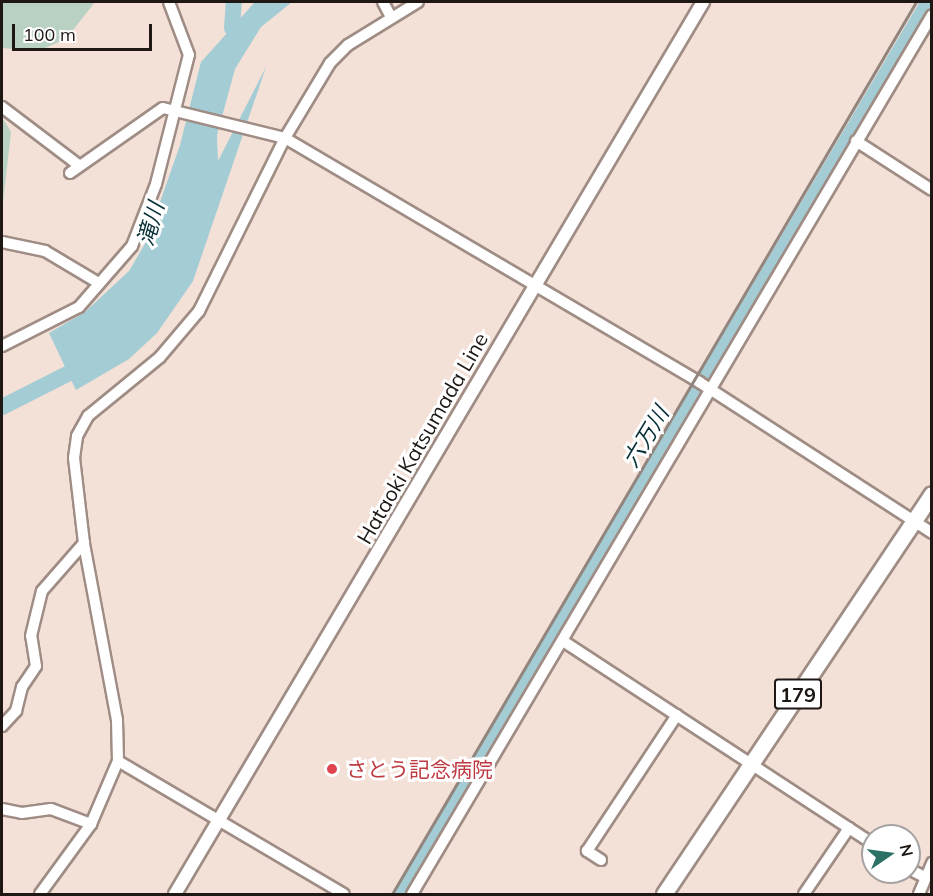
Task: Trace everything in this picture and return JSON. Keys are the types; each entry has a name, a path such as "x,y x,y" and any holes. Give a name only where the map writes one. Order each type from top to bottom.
{"highway":[{"name":"179","path":"664,894 932,494"}],"main road":[{"name":"Hataoki Katsumada Line","path":"175,894 702,2"}],"street":[{"path":"2,346 79,307 97,282 120,264 141,226 176,108 189,55 168,2"},
{"path":"382,2 391,17"},
{"path":"40,894 91,824 118,761 117,720 84,543 74,458 77,436 88,416 160,357 199,311 285,138 330,63 391,17 418,2"},
{"path":"412,894 932,15"},
{"path":"2,107 74,169 148,116 176,108 285,138 699,382 932,533"},
{"path":"856,141 932,190"},
{"path":"2,242 45,251 97,282"},
{"path":"2,726 16,711 22,687 36,666 31,636 42,591 84,543"},
{"path":"563,641 861,836"},
{"path":"601,860 586,851 677,714"},
{"path":"118,761 218,822 344,894"},
{"path":"2,809 51,810 91,824"},
{"path":"804,894 849,828"},
{"path":"919,894 932,863"},
{"path":"921,875 925,877"}],"green space":[{"path":"2,2 95,2 66,39 38,51 2,48"},
{"path":"2,117 11,132 2,211"}],"water":[{"path":"255,2 292,2 261,27 235,69 217,135 218,161 266,67 193,281 157,333 129,359 76,390 49,333 85,312 129,271 146,242 180,145 201,62"}],"waterway":[{"path":"232,28 234,2"},
{"name":"六万川","path":"401,894 929,2"},
{"name":"滝川","path":"2,407 87,364"}],"railway":[{"path":"392,894 916,2"}],"place":[{"name":"さとう記念病院","path":"332,769"}]}
